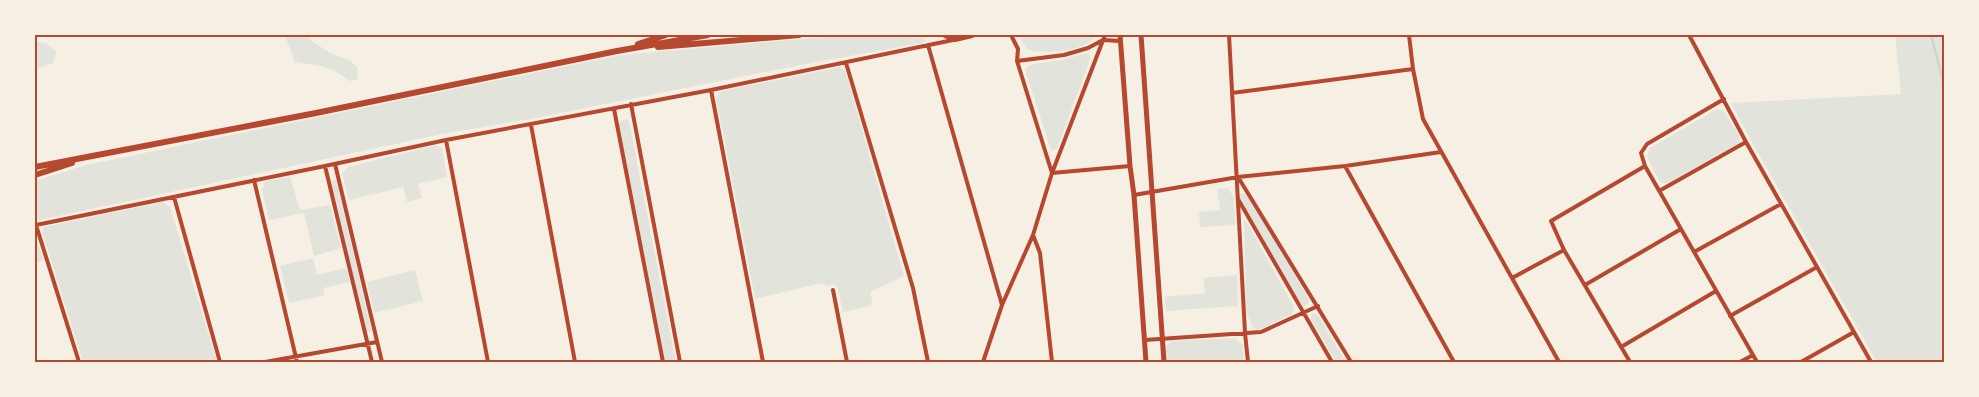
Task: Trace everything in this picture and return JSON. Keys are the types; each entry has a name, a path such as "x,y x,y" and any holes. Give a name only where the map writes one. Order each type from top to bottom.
{"main road":[{"path":"617,51 666,35"},
{"path":"35,167 316,113 617,51 708,35"},
{"path":"617,51 799,35"},
{"path":"944,35 955,39 972,35"},
{"path":"35,175 101,153"}],"street":[{"path":"1011,35 1018,49 1018,61 1052,173"},
{"path":"983,362 1002,305 1033,235 1052,173 1105,35"},
{"path":"1141,35 1164,362"},
{"path":"1229,35 1248,362"},
{"path":"1409,35 1413,69 1423,119 1559,362"},
{"path":"1690,35 1746,142 1871,362"},
{"path":"1018,61 1064,55 1088,48 1103,40 1120,38 1146,362"},
{"path":"80,362 36,225 446,140 711,90 955,39"},
{"path":"928,45 1002,305"},
{"path":"846,63 913,288 928,362"},
{"path":"1232,93 1413,69"},
{"path":"711,90 763,362"},
{"path":"1724,99 1647,144 1641,153 1645,166 1757,362"},
{"path":"631,104 680,362"},
{"path":"614,109 662,362"},
{"path":"530,125 575,362"},
{"path":"446,140 488,362"},
{"path":"1659,191 1746,142"},
{"path":"1134,194 1238,177 1345,166 1441,152"},
{"path":"335,164 382,362"},
{"path":"325,166 372,362"},
{"path":"1052,173 1130,166"},
{"path":"1345,166 1454,362"},
{"path":"1630,362 1564,250 1551,221 1645,166"},
{"path":"1238,177 1351,362"},
{"path":"254,180 297,362"},
{"path":"174,197 220,362"},
{"path":"1237,197 1332,362"},
{"path":"1694,252 1781,204"},
{"path":"1586,285 1681,229"},
{"path":"1033,235 1040,253 1052,362"},
{"path":"1512,278 1564,250"},
{"path":"1730,316 1817,267"},
{"path":"833,290 847,362"},
{"path":"1622,347 1716,291"},
{"path":"1145,340 1260,332 1318,306"},
{"path":"1801,362 1854,332"},
{"path":"265,362 377,342"},
{"path":"1740,362 1753,355"}],"shaded area":[{"path":"286,35 308,35 309,39 330,53 349,60 357,67 358,79 349,81 330,69 295,62"},
{"path":"1018,35 1096,35 1084,45 1064,51 1043,52 1027,49"},
{"path":"1895,35 1944,35 1944,362 1877,362 1731,103 1901,94"},
{"path":"835,36 918,37 924,38 925,41 530,119 442,134 35,221 35,181 86,165 621,55"},
{"path":"35,39 36,42 46,43 57,52 53,63 35,69"},
{"path":"1087,53 1091,57 1057,149 1051,150 1025,70 1029,65"},
{"path":"840,67 845,70 904,276 870,292 873,305 843,312 838,289 835,284 828,286 821,283 755,299 716,97 721,91"},
{"path":"1717,109 1724,111 1740,137 1739,143 1666,184 1659,181 1647,156 1650,148"},
{"path":"627,119 629,121 676,362 665,362 619,124 622,120"},
{"path":"436,145 442,148 447,177 418,184 422,198 407,202 403,187 349,200 342,173 348,167"},
{"path":"290,177 300,210 330,205 341,248 314,256 304,213 269,220 262,190 265,181"},
{"path":"336,179 371,329 371,331 367,332 331,182"},
{"path":"1228,188 1234,198 1235,225 1200,227 1199,212 1220,210 1217,189"},
{"path":"1240,194 1247,194 1309,299 1308,304 1304,306 1300,302 1240,198"},
{"path":"163,202 170,207 217,362 83,362 42,232 44,227"},
{"path":"1244,220 1294,307 1292,314 1258,330 1252,327 1246,311"},
{"path":"35,235 44,260 35,263"},
{"path":"313,258 317,275 346,268 350,282 323,288 325,295 289,303 280,266"},
{"path":"415,270 423,301 374,313 367,282"},
{"path":"1237,275 1238,306 1166,311 1165,297 1205,293 1203,278"},
{"path":"1314,313 1318,315 1346,362 1336,362 1311,319 1311,315"},
{"path":"1235,338 1243,345 1244,362 1165,362 1166,347 1172,341"}],"waterway":[{"path":"1931,35 1944,84"}]}
